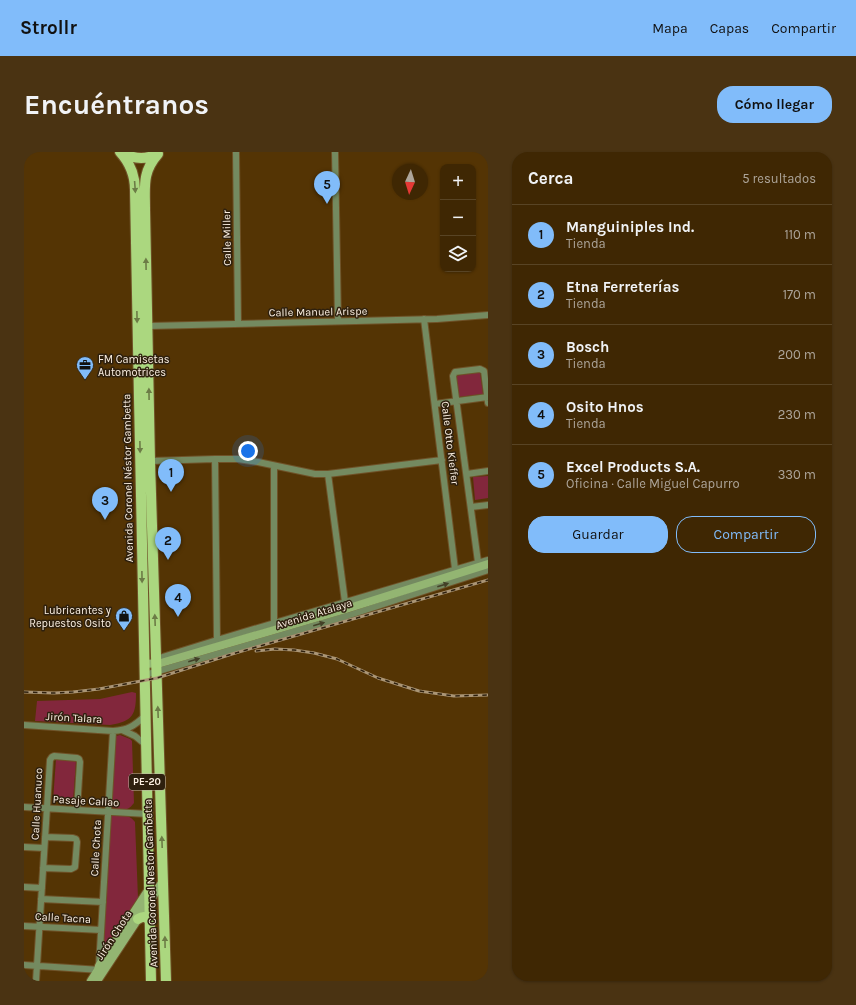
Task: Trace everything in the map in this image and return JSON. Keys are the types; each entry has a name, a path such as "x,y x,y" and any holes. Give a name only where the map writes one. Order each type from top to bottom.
{"main road":[{"path":"121,152 133,158 146,158 159,153"},
{"name":"Avenida Coronel Néstor Gambetta","path":"121,152 126,158 132,171 136,190 136,271 144,664"},
{"name":"Avenida Coronel Néstor Gambetta","path":"156,665 150,461 145,181 150,165 159,153"},
{"name":"Avenida Atalaya","path":"144,664 156,665 346,610 488,564"},
{"name":"Avenida Coronel Nestor Gambetta","path":"144,664 151,981"},
{"name":"Avenida Coronel Nestor Gambetta","path":"156,665 166,981"},
{"name":"Jirón Chota","path":"91,981 138,919 163,881"},
{"name":"Jirón Chota","path":"97,981 100,969 150,888"},
{"path":"138,919 145,917 150,923"}],"street":[{"name":"Calle Miller","path":"236,152 238,324"},
{"path":"335,152 338,321"},
{"name":"Calle Manuel Arispe","path":"148,326 424,319 488,315"},
{"name":"Calle Otto Kieffer","path":"424,319 455,570"},
{"path":"435,404 457,401 488,399 484,371 480,369 455,372 453,376 457,401 467,474 478,562"},
{"path":"215,459 217,640"},
{"path":"150,461 238,459 315,474 328,474 442,460"},
{"path":"274,466 274,623"},
{"path":"467,474 488,471"},
{"path":"328,474 345,602"},
{"path":"471,507 488,505"},
{"name":"Avenida Atalaya","path":"145,675 156,665 217,640 488,560"},
{"name":"Avenida Atalaya","path":"156,665 347,616 488,570"},
{"name":"Jirón Talara","path":"24,725 113,731 122,730 135,725 146,716"},
{"path":"122,730 135,736 146,745"},
{"name":"Calle Chota","path":"100,969 113,731"},
{"name":"Calle Huanuco","path":"36,981 50,760 54,756 79,759 77,810"},
{"name":"Pasaje Callao","path":"24,807 148,814"},
{"path":"43,868 71,869 75,867 78,842 73,838 45,837"},
{"path":"24,847 44,848"},
{"path":"24,887 42,888"},
{"path":"41,898 103,902"},
{"name":"Calle Tacna","path":"24,926 101,930"},
{"path":"24,965 100,969"}],"shaded area":[{"path":"480,372 483,394 458,397 455,376"},
{"path":"488,476 488,498 475,500 473,477"},
{"path":"132,692 136,693 134,712 128,719 118,723 110,725 35,721 37,701 100,699"},
{"path":"120,735 132,741 134,803 129,808 124,809 117,809 111,806 114,739 116,736"},
{"path":"56,759 76,761 73,802 53,801"},
{"path":"111,815 124,815 130,817 135,822 138,898 103,951 109,817"}],"railway":[{"path":"24,692 73,692 99,689 157,678 232,654 488,580"},
{"path":"256,651 275,649 314,653 337,659 378,678 419,691 454,696 488,695"}],"place":[{"name":"Excel Products S.A.","path":"327,204"},
{"name":"FM Camisetas Automotrices","path":"85,380"},
{"name":"Manguiniples Ind.","path":"171,492"},
{"name":"Bosch","path":"105,520"},
{"name":"Etna Ferreterías","path":"168,560"},
{"name":"Osito Hnos","path":"178,617"},
{"name":"Lubricantes y Repuestos Osito","path":"124,631"}]}
